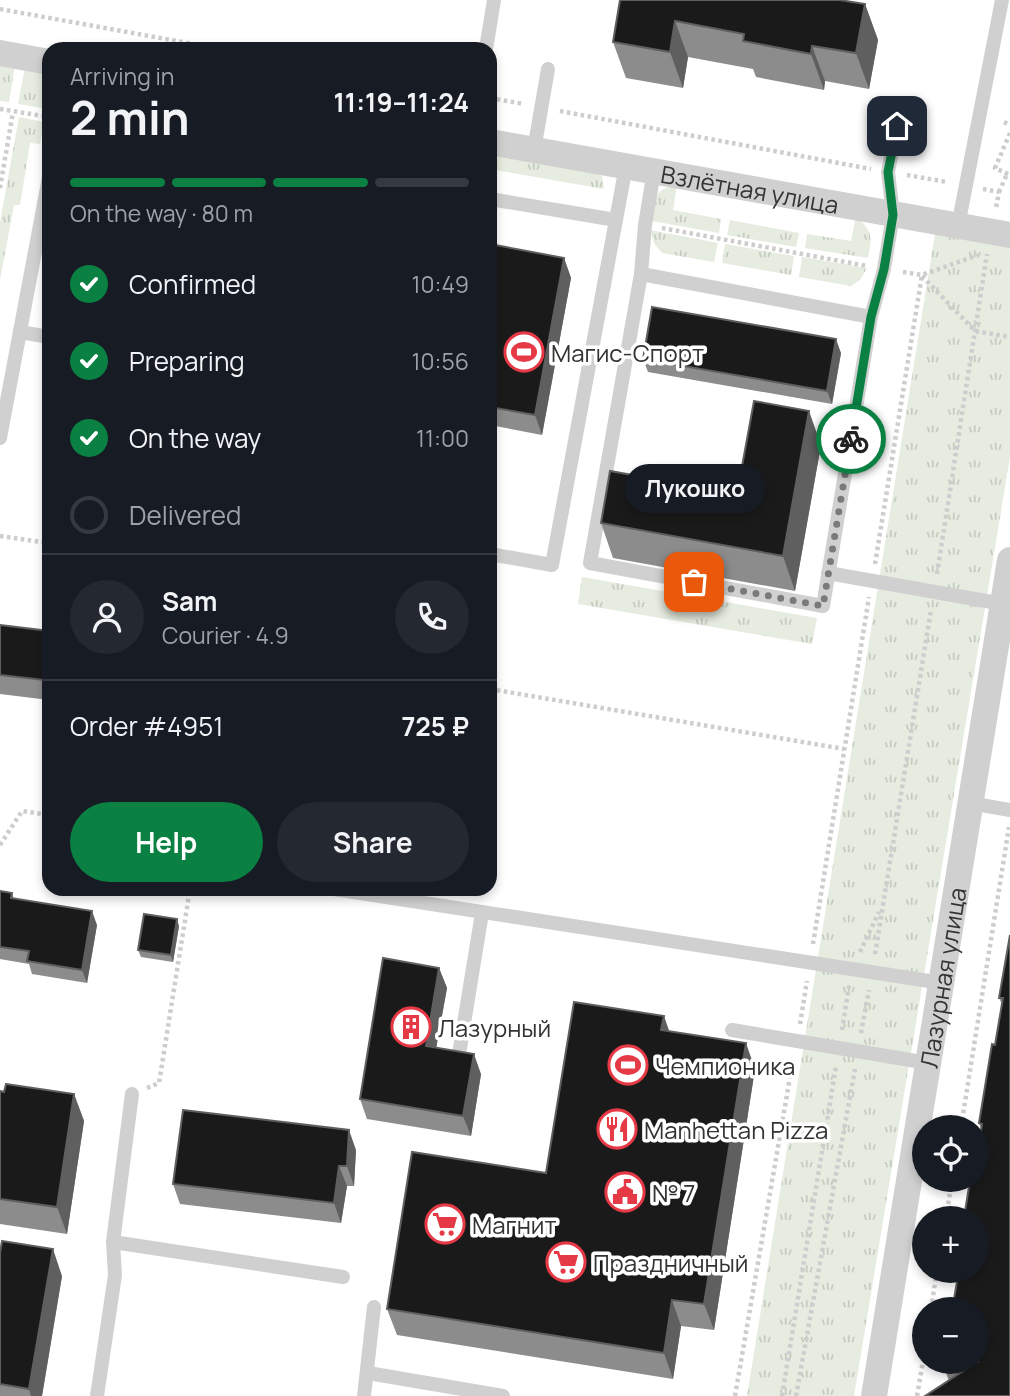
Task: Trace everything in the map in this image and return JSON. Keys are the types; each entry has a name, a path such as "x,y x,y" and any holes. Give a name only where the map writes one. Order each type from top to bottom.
{"street":[{"path":"0,53 42,61"},
{"name":"Взлётная улица","path":"497,143 1010,235"},
{"name":"Лазурная улица","path":"874,1396 1010,560"}],"lane":[{"path":"487,42 494,0"},
{"path":"958,226 1002,0"},
{"path":"534,150 548,69"},
{"path":"654,171 645,225 641,274 590,563 823,606 871,317 884,269 893,215 888,172 897,126"},
{"path":"497,555 552,565 626,166"},
{"path":"497,200 616,220"},
{"path":"0,438 42,216"},
{"path":"641,274 871,317"},
{"path":"20,332 42,336"},
{"path":"828,573 1003,604"},
{"path":"971,803 1010,810"},
{"path":"377,896 942,983"},
{"path":"459,1054 482,913"},
{"path":"732,1030 928,1063"},
{"path":"97,1396 115,1275 113,1242 132,1094"},
{"path":"113,1242 343,1277"},
{"path":"364,1396 374,1307"},
{"path":"368,1373 503,1396"}],"path":[{"path":"0,9 182,42"},
{"path":"497,99 999,192"},
{"path":"0,109 42,116"},
{"path":"0,188 13,112"},
{"path":"995,212 999,192 1009,175 995,169 1010,133"},
{"path":"645,225 922,275 987,252 872,972 796,1396"},
{"path":"922,275 975,331 1010,337"},
{"path":"735,1396 797,1041 922,275"},
{"path":"0,536 42,542"},
{"path":"497,690 845,749"},
{"path":"0,845 22,811 42,814"},
{"path":"963,1115 1010,824"},
{"path":"132,1094 159,1083 189,896"},
{"path":"782,1396 852,969 883,905"},
{"path":"917,1396 921,1374"}],"green space":[{"path":"0,64 15,65 9,102 0,101"},
{"path":"25,67 42,72 42,108 18,104"},
{"path":"19,117 42,122 40,144 30,143 20,205 14,205 0,280 0,222"},
{"path":"497,153 596,170 602,176 604,189 497,170"},
{"path":"677,185 673,210 721,219 719,233 652,221 659,192"},
{"path":"856,216 866,226 870,235 868,258 805,248 807,234 851,241"},
{"path":"730,220 799,233 796,247 727,235"},
{"path":"650,230 718,243 714,262 662,253 654,243"},
{"path":"935,234 1006,245 1010,249 1010,457 854,1396 747,1396"},
{"path":"725,244 794,256 791,275 722,263"},
{"path":"802,257 867,268 860,280 851,286 799,277"},
{"path":"582,577 817,618 812,644 578,604"}],"building":[{"path":"620,0 840,0 865,4 856,53 812,46 811,54 743,41 744,34 675,21 670,52 613,42"},
{"name":"Магис-Спорт","path":"497,245 564,258 535,415 497,408"},
{"path":"652,307 836,339 827,391 643,359"},
{"path":"754,401 809,411 783,556 601,523 610,471 737,494"},
{"path":"0,625 42,630 42,680 0,675"},
{"path":"0,891 12,893 11,898 92,911 82,970 27,961 29,951 0,947"},
{"path":"144,914 177,919 171,955 138,950"},
{"path":"1010,935 1010,1396 925,1396 959,1374 989,1374 989,1297 954,1297 957,1283 989,1283 989,1206 966,1206 968,1192 989,1192 989,1115 980,1115 1003,998 999,998"},
{"name":"Лазурный","path":"383,958 439,968 426,1046 474,1054 463,1116 360,1099"},
{"name":"Праздничный","path":"574,1002 664,1016 661,1030 746,1043 704,1304 672,1300 664,1353 387,1309 412,1152 546,1173"},
{"path":"6,1084 74,1094 57,1207 0,1199 0,1091 4,1092"},
{"path":"183,1110 349,1130 347,1166 339,1166 334,1203 173,1184"},
{"path":"2,1241 53,1249 29,1389 0,1384"}],"way so far":[{"path":"694,582 823,606 851,439"}],"place":[{"name":"Магис-Спорт","path":"524,352"},
{"name":"Лукошко","path":"694,582"},
{"name":"Лазурный","path":"411,1027"},
{"name":"Чемпионика","path":"628,1065"},
{"name":"Manhettan Pizza","path":"617,1129"},
{"name":"№ 7","path":"625,1192"},
{"name":"Магнит","path":"445,1224"},
{"name":"Праздничный","path":"566,1262"}],"route":[{"path":"851,439 871,317 884,269 893,215 888,172 897,126"}]}
